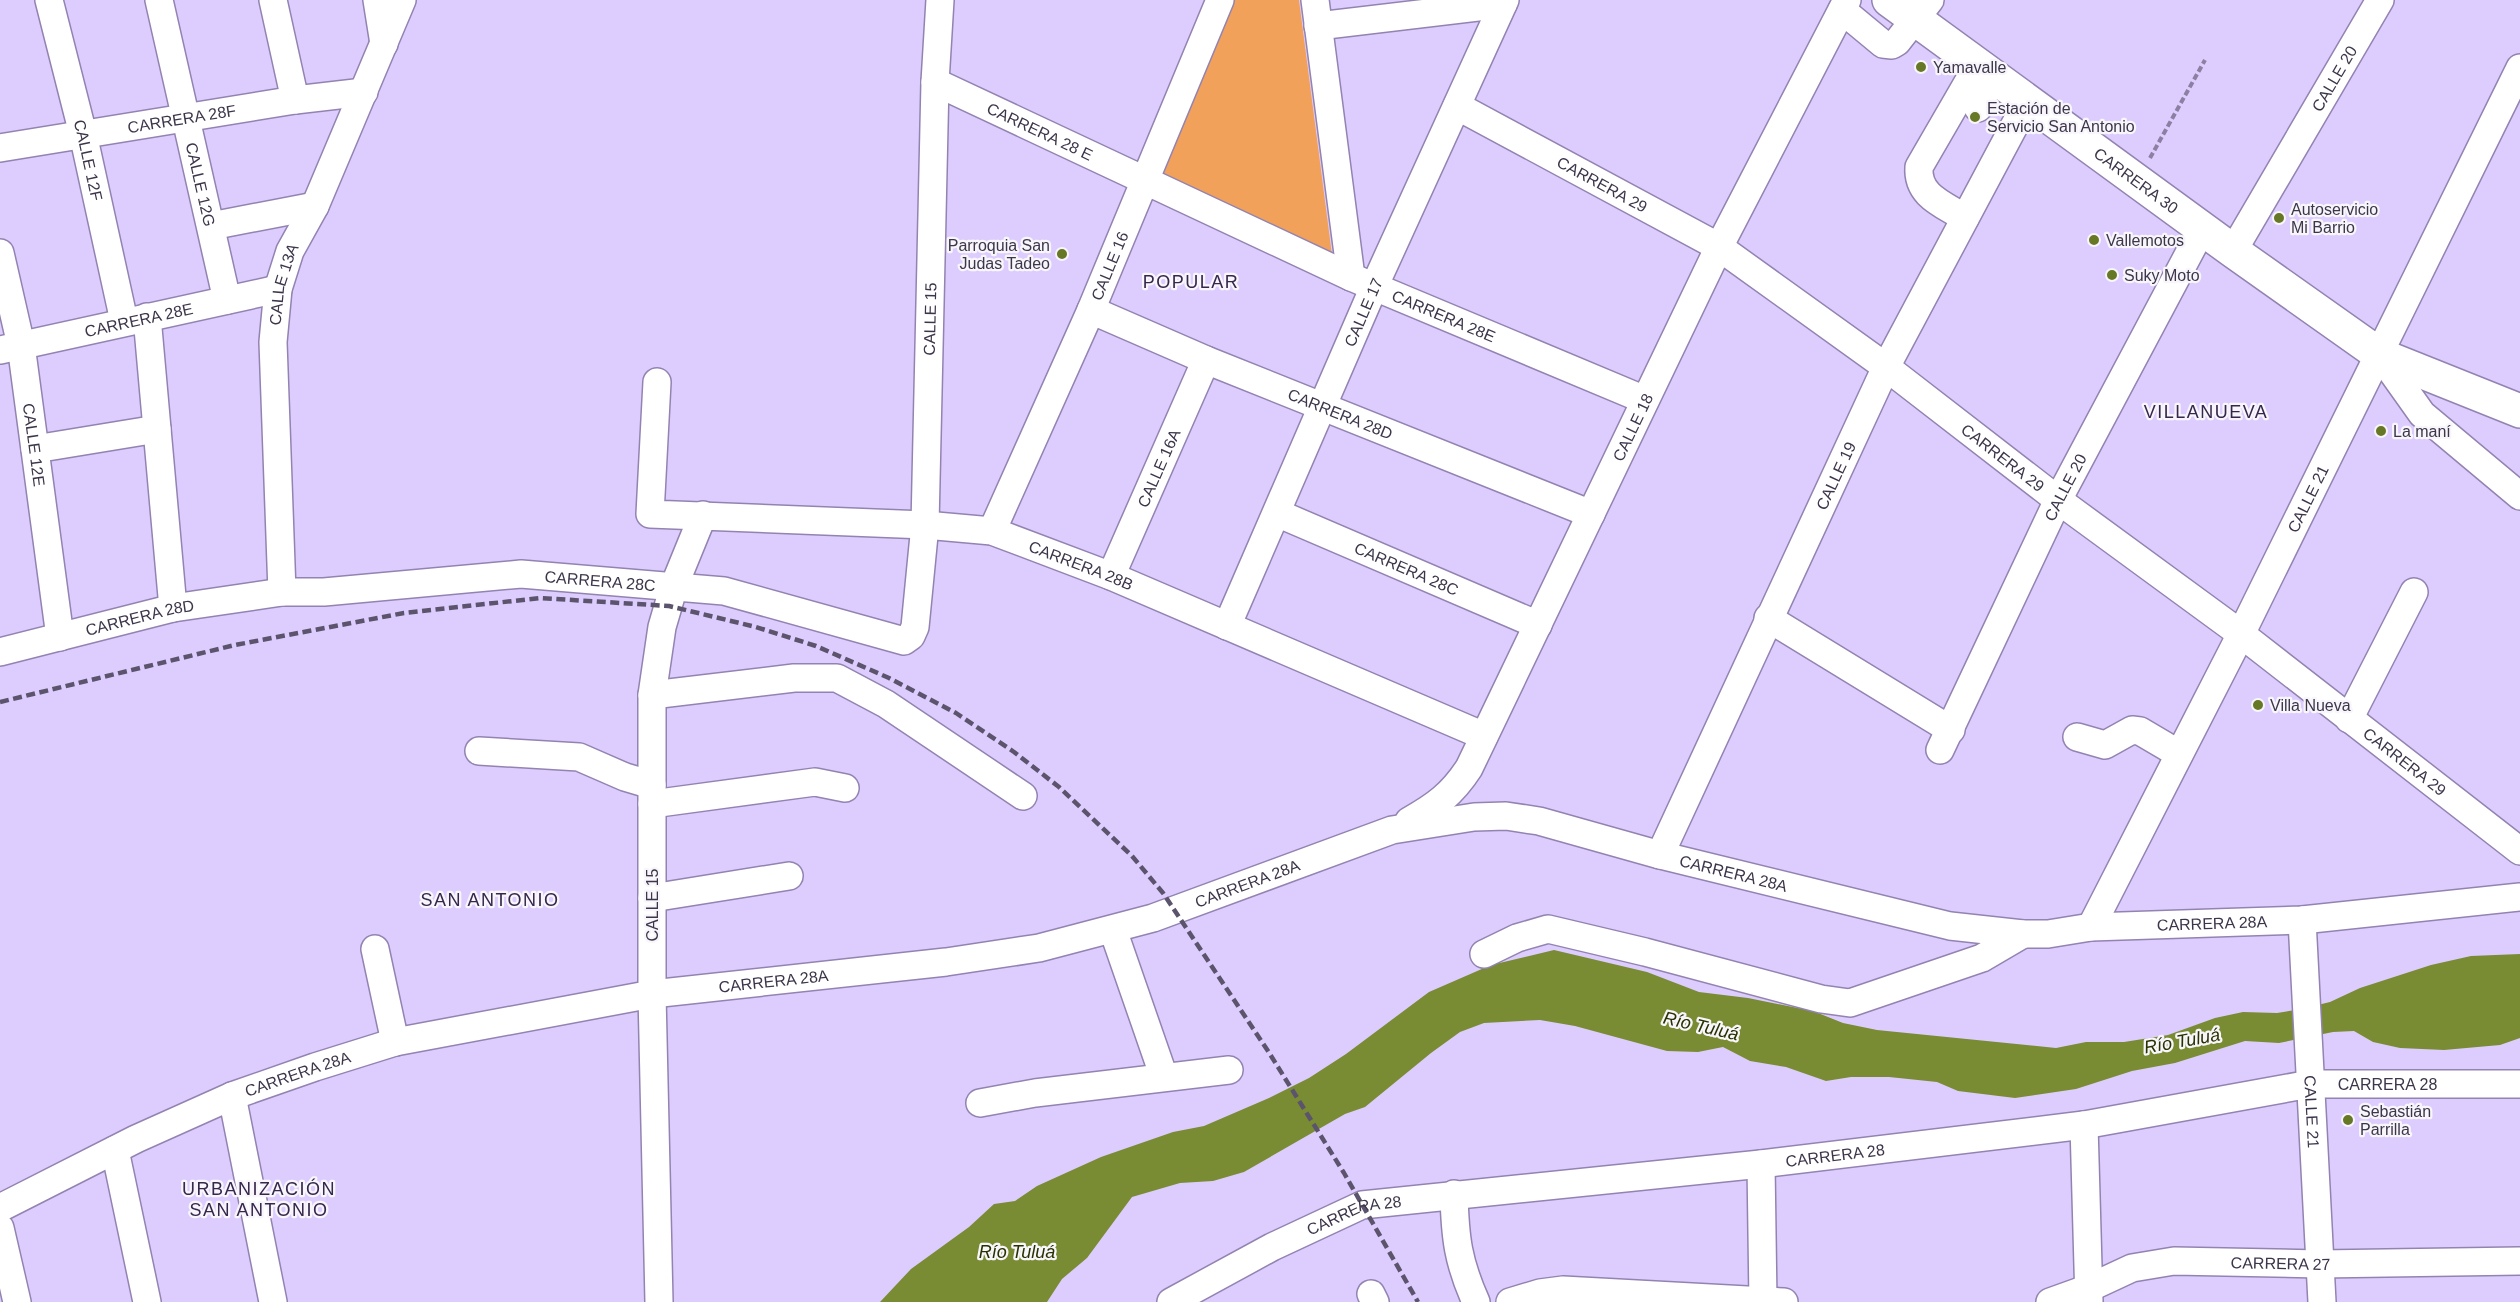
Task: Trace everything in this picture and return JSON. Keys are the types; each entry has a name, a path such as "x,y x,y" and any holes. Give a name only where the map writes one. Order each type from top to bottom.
{"main road":[{"name":"CARRERA 30","path":"1889,0 1923,10 1985,71 2380,355 2520,411"}],"street":[{"name":"CALLE 12F","path":"49,0 83,134 136,319 157,429 173,608"},
{"name":"CALLE 12G","path":"159,0 227,300"},
{"path":"273,0 295,100"},
{"path":"377,0 384,45"},
{"name":"CALLE 13A","path":"282,592 273,342 278,289 290,251 315,206 402,0"},
{"name":"CALLE 15","path":"911,636 915,627 925,525 935,82 940,0"},
{"name":"CALLE 16","path":"993,531 1091,310 1220,0"},
{"name":"CALLE 20","path":"2233,251 2380,0"},
{"path":"1363,282 1316,13 1504,2"},
{"name":"CALLE 17","path":"1227,627 1323,407 1363,282 1457,106 1504,2"},
{"path":"1844,5 1883,44 1892,45 1923,10"},
{"name":"CALLE 18","path":"1392,830 1437,804 1454,790 1469,768 1719,247 1844,5"},
{"name":"CALLE 21","path":"2091,927 2380,355 2511,106 2520,68"},
{"path":"1985,71 1981,115 2010,134"},
{"path":"1965,218 1925,191 1918,180 1919,167 1985,71"},
{"name":"CARRERA 28 E","path":"935,82 1145,180"},
{"name":"CARRERA 28F","path":"0,148 295,100 364,92"},
{"name":"CALLE 19","path":"1660,855 1886,367 2027,102"},
{"name":"CARRERA 29","path":"1457,106 1719,247 1886,367 2058,500 2241,634 2520,851"},
{"name":"CARRERA 28E","path":"1145,180 1363,282 1645,400"},
{"path":"211,226 315,206"},
{"name":"CALLE 20","path":"1768,618 1946,740 2058,500 2202,229"},
{"name":"CALLE 12E","path":"0,253 11,347 35,449 60,637"},
{"name":"CARRERA 28E","path":"11,347 278,289"},
{"name":"CARRERA 28D","path":"1091,310 1206,360 1591,514"},
{"path":"2380,355 2422,414 2520,496"},
{"name":"CALLE 16A","path":"1111,576 1206,360"},
{"name":"CARRERA 28B","path":"657,382 650,514 925,525 993,531 1111,576 1484,736"},
{"path":"35,449 157,429"},
{"name":"CARRERA 28C","path":"1277,513 1538,625"},
{"name":"CALLE 15","path":"659,1302 652,994 652,695 662,627 674,586 703,515"},
{"name":"CARRERA 28C","path":"282,592 324,592 521,574 724,591 904,641 911,636"},
{"name":"CARRERA 28D","path":"0,652 173,608 282,592"},
{"path":"2349,719 2414,592"},
{"path":"652,695 794,678 837,678 886,704 1023,796"},
{"path":"2076,737 2105,745 2132,730 2140,731 2179,754"},
{"path":"479,751 579,757 625,777 652,794 815,782 845,789"},
{"path":"1469,768 1467,786 1469,800 1478,810 1490,816"},
{"name":"CARRERA 28A","path":"0,1208 115,1150 232,1096 325,1063 395,1042 652,994 989,956 1039,948 1113,930 1197,903 1392,830 1452,820 1506,816 1539,822 1660,855 1950,926 2023,934 2048,934 2091,927 2302,920 2520,897"},
{"path":"652,898 789,876"},
{"name":"CALLE 21","path":"2302,920 2322,1302"},
{"path":"1484,954 1517,938 1548,929 1645,952 1821,999 1850,1003 1982,958 2023,934"},
{"path":"1113,930 1164,1077"},
{"path":"375,949 395,1042"},
{"path":"980,1103 1035,1093 1229,1070"},
{"name":"CARRERA 28","path":"1174,1301 1272,1247 1362,1204 1761,1164 2084,1125 2310,1084 2520,1084"},
{"path":"232,1096 273,1302"},
{"path":"2084,1125 2089,1295"},
{"path":"115,1150 147,1302"},
{"path":"1510,1302 1540,1293 1563,1290 1770,1301 1761,1164"},
{"path":"1454,1194 1457,1250 1464,1275 1476,1302"},
{"path":"0,1228 17,1302"},
{"name":"CARRERA 27","path":"2050,1302 2089,1295 2132,1268 2174,1262 2320,1264 2520,1261"}],"path":[{"path":"2136,181 2205,60"}],"shaded area":[{"path":"1232,0 1299,0 1332,255 1161,179"}],"water":[{"name":"Río Tuluá","path":"1554,950 1647,972 1699,992 1748,998 1813,1011 1843,1023 1877,1030 2056,1048 2086,1042 2124,1042 2168,1035 2215,1018 2243,1012 2277,1013 2301,1009 2330,1002 2360,988 2431,965 2471,956 2520,954 2520,1038 2500,1045 2444,1050 2400,1048 2373,1042 2354,1031 2333,1032 2279,1043 2245,1041 2175,1063 2132,1071 2076,1089 2015,1098 1958,1091 1937,1082 1889,1077 1851,1077 1826,1081 1786,1067 1750,1061 1723,1047 1698,1052 1667,1051 1575,1026 1540,1020 1484,1023 1460,1032 1365,1107 1345,1114 1244,1172 1213,1181 1180,1183 1132,1197 1087,1258 1062,1279 1047,1302 880,1302 911,1269 969,1227 994,1204 1015,1201 1037,1186 1101,1157 1173,1132 1204,1126 1269,1098 1309,1078 1346,1054 1429,992 1491,965"}],"railway":[{"path":"0,702 235,645 404,613 540,598 669,606 756,627 816,646 889,678 956,713 1014,752 1059,787 1132,856 1163,893 1268,1051 1344,1173 1418,1302"}],"place":[{"name":"Yamavalle","path":"1921,67"},
{"name":"Estación de Servicio San Antonio","path":"1975,117"},
{"name":"Autoservicio Mi Barrio","path":"2279,218"},
{"name":"Vallemotos","path":"2094,240"},
{"name":"Parroquia San Judas Tadeo","path":"1062,254"},
{"name":"Suky Moto","path":"2112,275"},
{"name":"La maní","path":"2381,431"},
{"name":"Villa Nueva","path":"2258,705"},
{"name":"Sebastián Parrilla","path":"2348,1120"}],"district":[{"name":"POPULAR","path":"1191,282"},
{"name":"VILLANUEVA","path":"2206,412"},
{"name":"SAN ANTONIO","path":"490,900"},
{"name":"URBANIZACIÓN SAN ANTONIO","path":"259,1199"}]}
